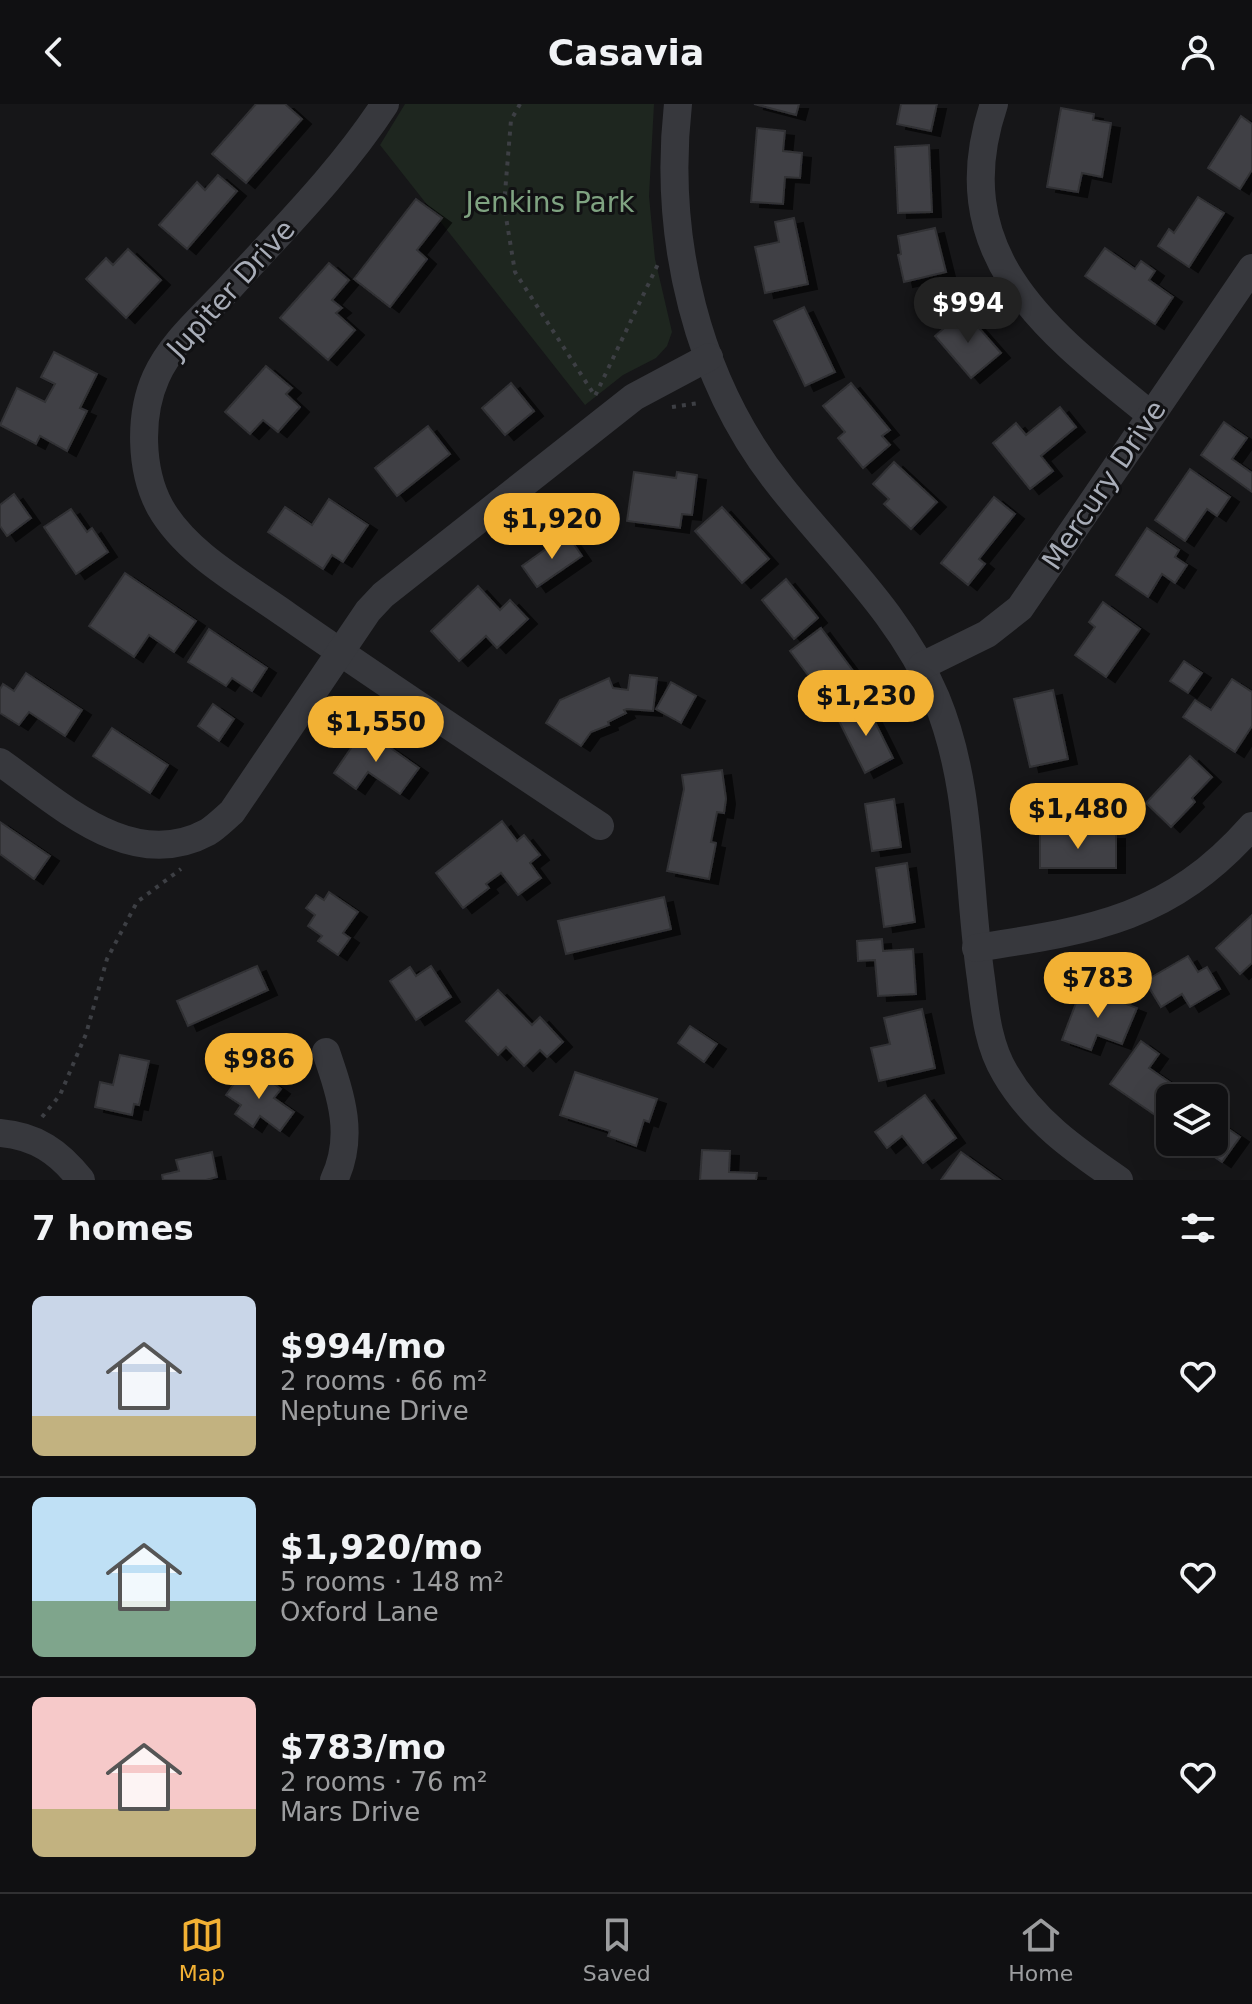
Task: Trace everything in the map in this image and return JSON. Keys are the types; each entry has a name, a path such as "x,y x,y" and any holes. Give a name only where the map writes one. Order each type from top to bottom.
{"street":[{"name":"Jupiter Drive","path":"385,104 352,151 303,208 174,348 156,377 146,419 144,443 148,474 160,507 206,558 600,826"},
{"path":"678,104 673,144 675,204 684,274 696,326 740,426 762,463 865,584 894,621 922,666 953,744 962,792 976,948 989,1035 1004,1072 1023,1100 1049,1128 1119,1180"},
{"path":"994,104 985,136 982,167 989,229 999,258 1016,289 1064,344 1151,415"},
{"name":"Mercury Drive","path":"922,666 987,634 1020,608 1250,275"},
{"path":"0,762 98,830 128,842 158,845 186,841 209,831 232,812 368,611 400,580 634,397 709,357"},
{"path":"976,948 1077,932 1148,907 1205,871 1252,826"},
{"path":"326,1052 344,1105 346,1140 334,1180"},
{"path":"14,1135 38,1141 58,1155 81,1180"}],"path":[{"path":"520,104 511,120 504,205 515,272 595,396 658,264"},
{"path":"668,407 699,403"},
{"path":"14,1135 60,1095 86,1034 107,959 137,902 185,866"}],"green space":[{"name":"Jenkins Park","path":"405,104 654,104 649,196 655,259 672,332 667,346 656,358 623,375 585,405 380,145"}],"building":[{"path":"256,104 285,104 302,119 246,183 212,154"},
{"path":"754,104 799,104 796,115"},
{"path":"901,104 937,104 931,131 897,124"},
{"path":"1061,108 1094,114 1093,120 1111,123 1102,177 1082,173 1078,192 1047,187"},
{"path":"1241,116 1252,124 1252,170 1240,189 1208,168"},
{"path":"757,128 785,131 783,151 802,153 800,178 785,177 783,204 751,202"},
{"path":"929,145 932,212 898,213 895,147"},
{"path":"218,175 237,191 187,249 159,225 197,182 205,190"},
{"path":"1198,197 1224,213 1189,267 1158,246 1169,229 1174,233"},
{"path":"416,199 442,218 417,250 427,259 390,307 354,279"},
{"path":"794,218 808,284 765,293 755,247 779,242 775,222"},
{"path":"935,228 946,272 904,282 898,255 901,254 898,236"},
{"path":"1105,248 1135,269 1141,261 1155,271 1149,280 1173,297 1155,324 1085,276"},
{"path":"128,249 161,280 126,318 86,279 106,258 113,265"},
{"path":"329,263 349,280 332,300 342,308 336,313 355,330 328,360 280,318"},
{"path":"804,307 835,372 805,386 774,321"},
{"path":"960,314 969,324 973,321 1001,353 971,378 935,336"},
{"path":"54,352 97,374 80,408 87,411 67,451 40,436 36,444 0,425 17,388 45,402 55,384 41,377"},
{"path":"266,366 292,388 286,394 300,407 278,432 263,420 250,434 225,412"},
{"path":"511,383 534,411 505,435 482,408"},
{"path":"851,383 890,430 882,436 890,445 863,468 838,438 845,432 823,406"},
{"path":"1060,407 1076,427 1041,456 1053,471 1030,489 993,443 1016,423 1026,435"},
{"path":"1224,422 1247,438 1232,459 1252,473 1252,492 1201,455"},
{"path":"428,426 450,454 397,496 375,468"},
{"path":"894,462 937,502 911,529 884,504 889,499 873,484"},
{"path":"1190,469 1230,497 1217,516 1207,509 1185,541 1155,520"},
{"path":"634,472 676,478 677,472 697,475 692,515 682,514 680,528 627,521"},
{"path":"14,494 31,518 7,536 0,526 0,505"},
{"path":"994,497 1015,514 979,559 985,564 968,585 941,563"},
{"path":"329,499 368,525 343,562 332,555 323,569 268,532 285,507 312,525"},
{"path":"722,507 769,559 742,583 695,531"},
{"path":"71,509 87,532 92,528 108,552 76,574 44,527"},
{"path":"1147,528 1179,550 1175,557 1187,565 1175,583 1162,574 1148,597 1116,575"},
{"path":"567,534 582,556 537,587 522,566"},
{"path":"125,573 196,621 174,652 149,635 134,657 89,626"},
{"path":"786,579 818,618 794,639 762,600"},
{"path":"478,586 500,610 510,600 528,619 497,648 486,636 459,661 431,631"},
{"path":"1103,602 1140,629 1106,677 1075,655 1095,627 1089,622"},
{"path":"821,628 860,680 829,703 790,651"},
{"path":"209,629 267,668 252,691 232,678 226,686 188,662"},
{"path":"1184,661 1202,673 1188,693 1170,681"},
{"path":"26,673 82,710 65,736 29,712 19,725 0,713 0,689 3,684 14,691"},
{"path":"630,675 657,678 653,711 624,710 626,713 608,722 609,725 591,732 581,746 546,723 560,700 609,678 613,688 628,690"},
{"path":"1232,679 1252,692 1252,726 1235,752 1183,717 1195,700 1211,710"},
{"path":"671,682 696,696 681,723 656,709"},
{"path":"1053,690 1068,759 1030,767 1014,699"},
{"path":"213,704 234,719 219,741 198,726"},
{"path":"866,704 893,758 865,773 838,719"},
{"path":"112,728 168,765 150,793 93,756"},
{"path":"364,729 419,768 400,794 368,772 356,789 334,773"},
{"path":"1190,756 1212,777 1192,798 1195,802 1171,827 1146,803"},
{"path":"722,770 726,799 724,813 717,812 711,842 716,843 709,879 667,871 684,789 682,775"},
{"path":"894,799 901,847 872,851 865,804"},
{"path":"502,821 517,841 524,835 540,855 530,863 541,878 518,895 501,873 486,884 489,888 463,908 436,873"},
{"path":"0,822 50,856 34,879 0,854"},
{"path":"1040,834 1116,834 1116,868 1040,868"},
{"path":"907,863 915,922 884,927 876,868"},
{"path":"329,892 358,912 343,933 350,938 338,955 318,941 322,936 308,926 315,915 306,908 316,895 324,900"},
{"path":"664,897 671,929 566,954 558,921"},
{"path":"1252,915 1252,963 1240,974 1216,948"},
{"path":"882,939 883,951 913,949 916,994 878,996 875,960 858,961 857,941"},
{"path":"1188,956 1198,972 1207,967 1220,989 1190,1007 1182,994 1161,1007 1145,981"},
{"path":"257,966 268,990 188,1026 177,1001"},
{"path":"431,966 451,997 416,1020 390,981 410,967 416,976"},
{"path":"1082,987 1137,1008 1122,1044 1097,1035 1091,1050 1062,1040"},
{"path":"498,990 532,1025 540,1017 563,1042 547,1057 540,1050 524,1066 506,1047 498,1055 466,1021"},
{"path":"922,1009 935,1068 879,1081 871,1048 890,1044 884,1018"},
{"path":"690,1026 717,1044 704,1062 678,1043"},
{"path":"1141,1041 1159,1054 1149,1068 1172,1084 1156,1084 1156,1116 1110,1084"},
{"path":"120,1055 149,1061 139,1105 134,1104 132,1115 95,1107 100,1082 113,1085"},
{"path":"252,1068 281,1089 274,1098 294,1112 280,1131 260,1116 253,1127 235,1114 241,1105 226,1095 239,1077 244,1080"},
{"path":"575,1072 657,1099 649,1122 644,1120 636,1146 608,1136 610,1131 560,1115"},
{"path":"925,1095 956,1138 923,1163 902,1136 887,1148 875,1132"},
{"path":"1228,1129 1240,1137 1228,1154"},
{"path":"702,1150 730,1151 729,1172 757,1173 756,1180 700,1180"},
{"path":"212,1152 217,1177 163,1180 162,1175 179,1171 176,1160"},
{"path":"961,1152 1000,1180 941,1180"}]}
